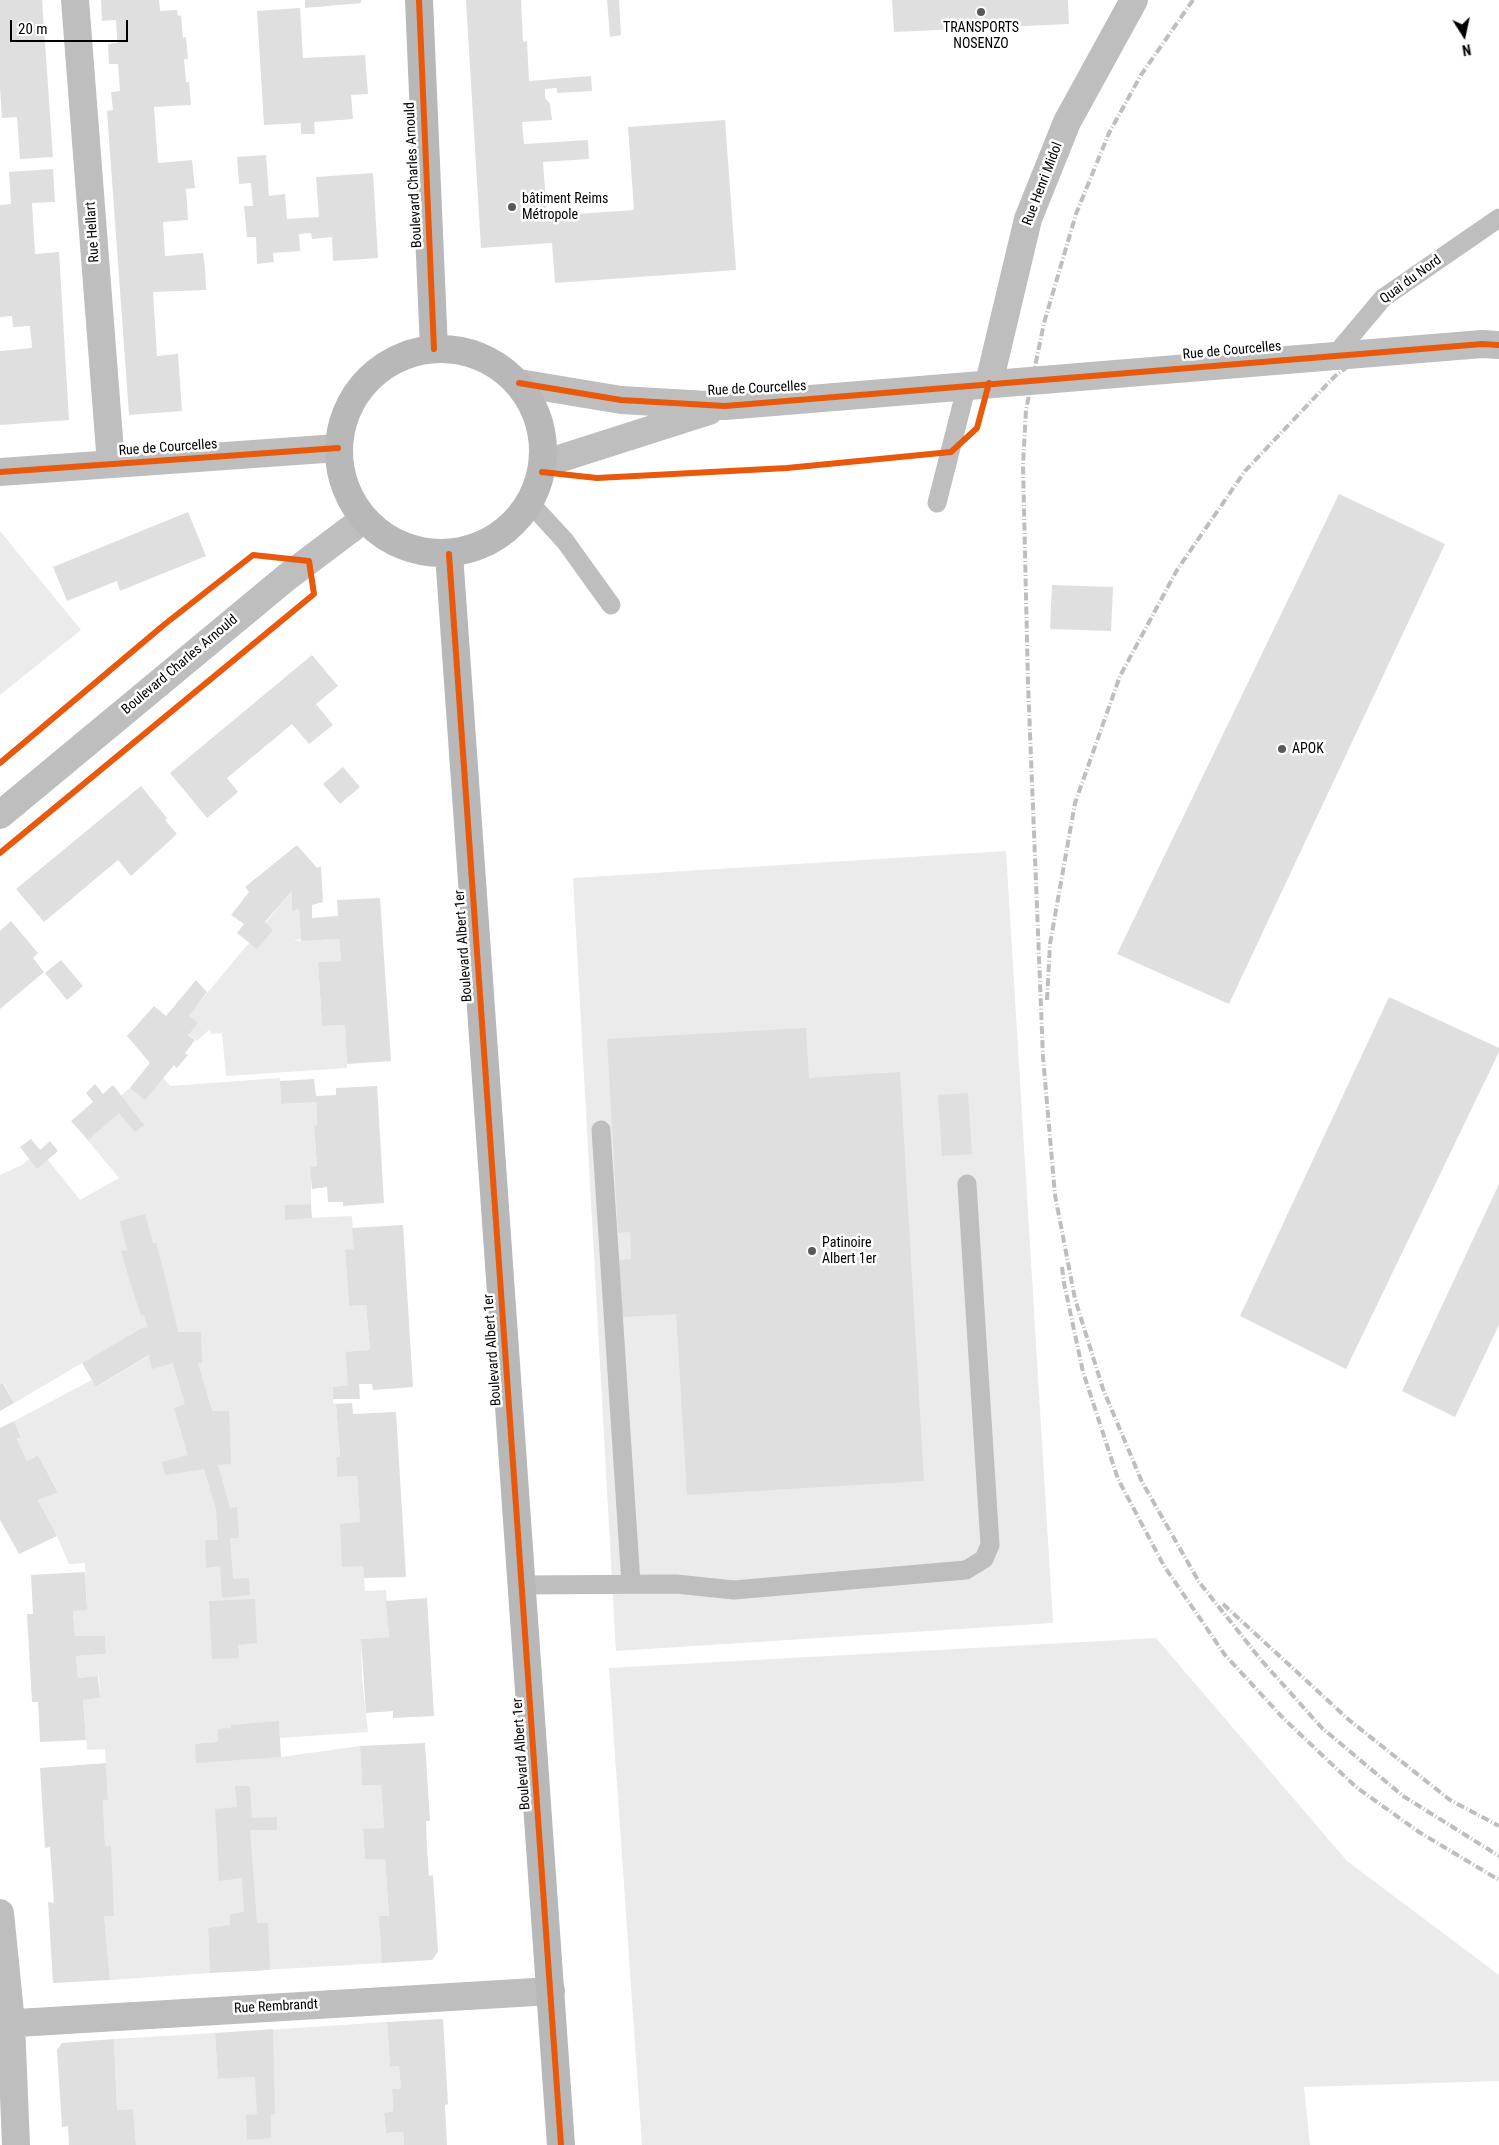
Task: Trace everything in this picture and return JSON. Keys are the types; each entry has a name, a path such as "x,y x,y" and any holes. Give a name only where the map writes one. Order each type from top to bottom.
{"main road":[{"name":"Boulevard Charles Arnould","path":"419,0 434,349"},
{"path":"434,349 466,352 494,364 518,383 535,409 544,440 543,464 542,472 530,503 509,529 481,546 449,554 417,551 388,539 364,519 349,498 341,474 338,448 344,419 358,392 378,370 405,356 434,349"},
{"name":"Boulevard Albert 1er","path":"449,554 552,1991 561,2145"}],"street":[{"name":"Rue Hellart","path":"75,0 111,464"},
{"name":"Rue Henri Midol","path":"978,384 1028,219 1067,122 1134,0"},
{"name":"Rue de Courcelles","path":"518,383 621,400 725,406 1335,355 1482,344 1499,345"},
{"name":"Rue de Courcelles","path":"543,464 725,406"},
{"name":"Rue de Courcelles","path":"0,472 338,448"},
{"name":"Boulevard Charles Arnould","path":"0,815 287,577 364,519"},
{"path":"0,1913 5,2024 16,2145"},
{"name":"Rue Rembrandt","path":"5,2024 552,1991"}],"lane":[{"name":"Quai du Nord","path":"1335,355 1383,298 1499,218"},
{"path":"938,503 978,384"},
{"path":"530,503 565,541 611,605"},
{"path":"601,1130 631,1584"},
{"path":"522,1585 676,1584 734,1590 966,1570 984,1559 990,1545 967,1184"}],"shaded area":[{"path":"0,531 81,630 0,695"},
{"name":"Patinoire Albert 1er","path":"1006,851 1053,1623 616,1651 573,878"},
{"path":"292,891 292,910 299,909 301,939 293,941 339,939 341,961 318,962 322,1026 345,1025 347,1068 226,1076 222,1033 212,1034 209,1030 197,1041 179,1027"},
{"path":"150,1063 170,1086 280,1078 281,1104 316,1102 317,1125 314,1126 317,1166 311,1167 311,1204 285,1205 285,1219 352,1216 354,1249 345,1251 349,1306 366,1305 370,1350 348,1385 333,1387 333,1403 336,1404 340,1456 336,1457 337,1477 357,1476 365,1591 386,1590 389,1637 361,1639 362,1678 368,1732 280,1738 279,1722 231,1725 234,1759 281,1757 360,1746 362,1785 381,1785 384,1828 363,1829 365,1859 385,1859 389,1916 382,1963 248,1971 245,1925 208,1928 210,1973 110,1980 104,1916 110,1845 105,1846 103,1801 108,1800 105,1749 87,1750 83,1700 100,1698 99,1676 78,1678 76,1656 106,1654 105,1636 75,1636 73,1611 87,1609 85,1563 69,1564 38,1500 58,1491 38,1455 27,1461 17,1439 21,1436 14,1421 92,1380 97,1387 168,1344 140,1329 14,1403 4,1383 0,1384 0,1175 22,1165 40,1150 80,1200 119,1178 80,1131 130,1088"},
{"path":"1156,1638 1347,1861 1499,1975 1499,2081 1304,2087 1310,2145 642,2145 609,1668"},
{"path":"387,2022 390,2067 399,2066 401,2089 392,2089 393,2111 384,2113 386,2133 403,2132 404,2145 136,2145 133,2109 117,2110 114,2039 215,2033 218,2079 255,2077 253,2031"}],"building":[{"path":"0,0 42,0 53,157 20,159 17,117 2,118"},
{"path":"101,0 159,0 160,11 177,10 178,16 181,15 183,38 186,37 188,59 184,59 191,105 154,107 158,163 192,160 195,188 186,189 188,220 163,222 165,256 203,253 205,269 206,290 153,292 157,356 178,354 182,411 129,415 107,111 113,110 111,92 120,91 118,64 109,64 108,44 117,43 116,20 102,21"},
{"path":"305,0 361,0 361,3 305,8"},
{"path":"466,0 521,0 523,42 527,41 529,81 591,76 592,91 557,93 557,88 545,89 545,98 550,104 552,120 522,122 524,144 588,140 589,159 543,162 547,216 634,210 628,127 725,120 736,270 555,283 552,243 481,248"},
{"path":"607,0 619,0 621,35 610,37"},
{"name":"TRANSPORTS NOSENZO","path":"892,0 1068,0 1069,24 894,32"},
{"path":"300,8 303,58 365,55 368,94 351,95 353,119 314,122 315,134 301,134 301,123 264,125 257,11"},
{"path":"266,155 269,196 285,194 287,219 319,217 316,177 373,173 378,258 333,261 332,237 312,239 311,233 299,234 300,251 273,253 274,262 257,264 256,237 247,237 244,206 253,206 251,183 239,184 237,157"},
{"path":"53,169 55,202 32,203 35,254 59,252 69,420 0,425 0,351 32,348 30,326 13,327 12,316 0,317 0,205 11,204 9,172"},
{"name":"APOK","path":"1339,494 1445,544 1229,1004 1117,954"},
{"path":"188,512 206,556 120,591 117,581 67,601 53,567"},
{"path":"1052,585 1113,587 1111,631 1050,629"},
{"path":"312,655 338,686 316,704 333,725 309,744 292,724 227,778 238,792 207,818 170,773"},
{"path":"343,767 360,787 340,804 323,784"},
{"path":"141,786 167,818 165,820 177,834 131,876 118,860 44,922 16,889"},
{"path":"297,845 317,868 321,866 323,902 312,905 312,918 338,916 337,900 380,898 391,1061 347,1064 345,1025 322,1026 318,962 341,961 339,939 301,941 299,909 292,911 292,891 265,922 273,930 257,949 237,933 244,924 231,915 249,892 245,887"},
{"path":"11,921 38,953 33,958 44,972 0,1009 0,931"},
{"path":"61,960 83,986 67,1000 45,973"},
{"path":"196,980 207,992 189,1016 198,1023 188,1035 195,1040 185,1053 188,1055 177,1068 174,1065 145,1100 130,1088 150,1063 127,1036 154,1006 166,1016"},
{"path":"1389,997 1499,1048 1499,1052 1346,1369 1240,1316"},
{"path":"806,1028 809,1078 900,1072 924,1481 687,1495 676,1314 622,1317 619,1260 631,1259 630,1232 618,1233 607,1039"},
{"path":"314,1079 316,1096 336,1095 336,1088 377,1086 384,1203 343,1206 343,1202 328,1202 327,1187 312,1189 310,1167 317,1166 314,1126 317,1125 316,1102 281,1104 280,1081"},
{"path":"95,1084 103,1094 113,1085 144,1125 135,1132 119,1113 88,1140 71,1121 93,1102 86,1093"},
{"path":"968,1093 972,1154 942,1156 938,1095"},
{"path":"31,1139 40,1150 50,1141 58,1151 37,1169 20,1147"},
{"path":"1499,1184 1499,1325 1455,1417 1402,1391"},
{"path":"311,1204 312,1218 285,1220 285,1205"},
{"path":"145,1214 153,1243 156,1243 178,1332 201,1332 202,1363 198,1363 212,1411 229,1411 231,1464 218,1465 230,1508 237,1507 239,1538 230,1538 233,1579 249,1578 250,1595 222,1598 220,1566 206,1568 205,1540 218,1540 216,1509 204,1469 165,1475 162,1462 188,1455 174,1408 185,1404 173,1363 152,1369 149,1355 96,1387 82,1363 140,1329 148,1327 144,1315 141,1315 121,1251 127,1250 120,1221"},
{"path":"403,1225 413,1387 373,1390 372,1384 359,1384 360,1399 333,1399 333,1387 348,1385 346,1352 370,1350 366,1305 349,1306 345,1250 354,1249 352,1228"},
{"path":"3,1383 14,1403 0,1411 0,1384"},
{"path":"352,1403 353,1414 396,1412 406,1577 364,1578 363,1566 342,1567 340,1524 360,1522 357,1476 337,1477 336,1457 340,1456 336,1404"},
{"path":"14,1421 21,1437 17,1439 27,1461 38,1455 58,1492 38,1500 57,1536 19,1554 0,1520 0,1428"},
{"path":"85,1572 87,1610 73,1611 75,1636 105,1636 106,1654 76,1656 78,1678 98,1676 100,1698 83,1700 86,1740 40,1742 38,1702 32,1702 27,1614 33,1614 31,1575"},
{"path":"427,1598 434,1716 393,1718 393,1711 366,1713 361,1639 389,1637 386,1601"},
{"path":"255,1599 257,1643 238,1645 239,1658 212,1659 209,1601"},
{"path":"279,1721 281,1757 196,1763 195,1744 218,1742 218,1729 231,1728 231,1725"},
{"path":"425,1743 430,1821 426,1821 427,1848 429,1876 433,1875 438,1952 432,1960 382,1963 379,1916 389,1916 385,1859 365,1859 363,1829 384,1828 381,1785 362,1785 360,1746"},
{"path":"106,1763 108,1800 103,1801 105,1846 111,1845 114,1916 104,1916 110,1980 53,1983 48,1902 54,1903 50,1847 45,1848 40,1768"},
{"path":"235,1786 250,1786 252,1818 277,1817 277,1830 250,1830 257,1923 268,1923 270,1970 210,1973 208,1928 230,1925 230,1914 244,1912 242,1878 219,1881 215,1809 237,1807"},
{"path":"443,2019 448,2104 445,2105 447,2145 404,2145 403,2132 386,2133 384,2113 393,2111 392,2089 401,2089 399,2066 390,2067 387,2022"},
{"path":"273,2029 275,2114 271,2114 271,2138 247,2140 246,2115 257,2114 255,2077 218,2079 215,2033"},
{"path":"114,2039 117,2110 133,2109 136,2145 69,2145 68,2126 62,2127 57,2050 62,2043"}],"railway":[{"path":"1193,0 1141,75 1109,133 1076,214 1044,323 1026,410 1023,465 1028,683 1043,1057 1055,1195 1075,1299 1103,1389 1142,1482 1199,1582 1261,1660 1322,1728 1403,1796 1499,1856"},
{"path":"1047,1000 1050,944 1075,803 1120,676 1177,570 1245,471 1334,377 1365,353"},
{"path":"1062,1267 1083,1372 1118,1479 1164,1566 1225,1655 1284,1719 1356,1787 1419,1832 1499,1880"},
{"path":"1223,1604 1349,1720 1450,1800 1499,1826"}],"cycle path":[{"path":"419,0 434,349"},
{"path":"519,383 621,400 725,406 1482,344 1499,345"},
{"path":"542,472 597,478 787,468 951,452 977,428 989,383"},
{"path":"0,472 338,448"},
{"path":"449,554 561,2145"},
{"path":"0,763 165,624 253,555 309,561 314,594 0,853"}],"place":[{"name":"TRANSPORTS NOSENZO","path":"981,12"},
{"name":"bâtiment Reims Métropole","path":"512,207"},
{"name":"APOK","path":"1282,749"},
{"name":"Patinoire Albert 1er","path":"812,1251"}]}
